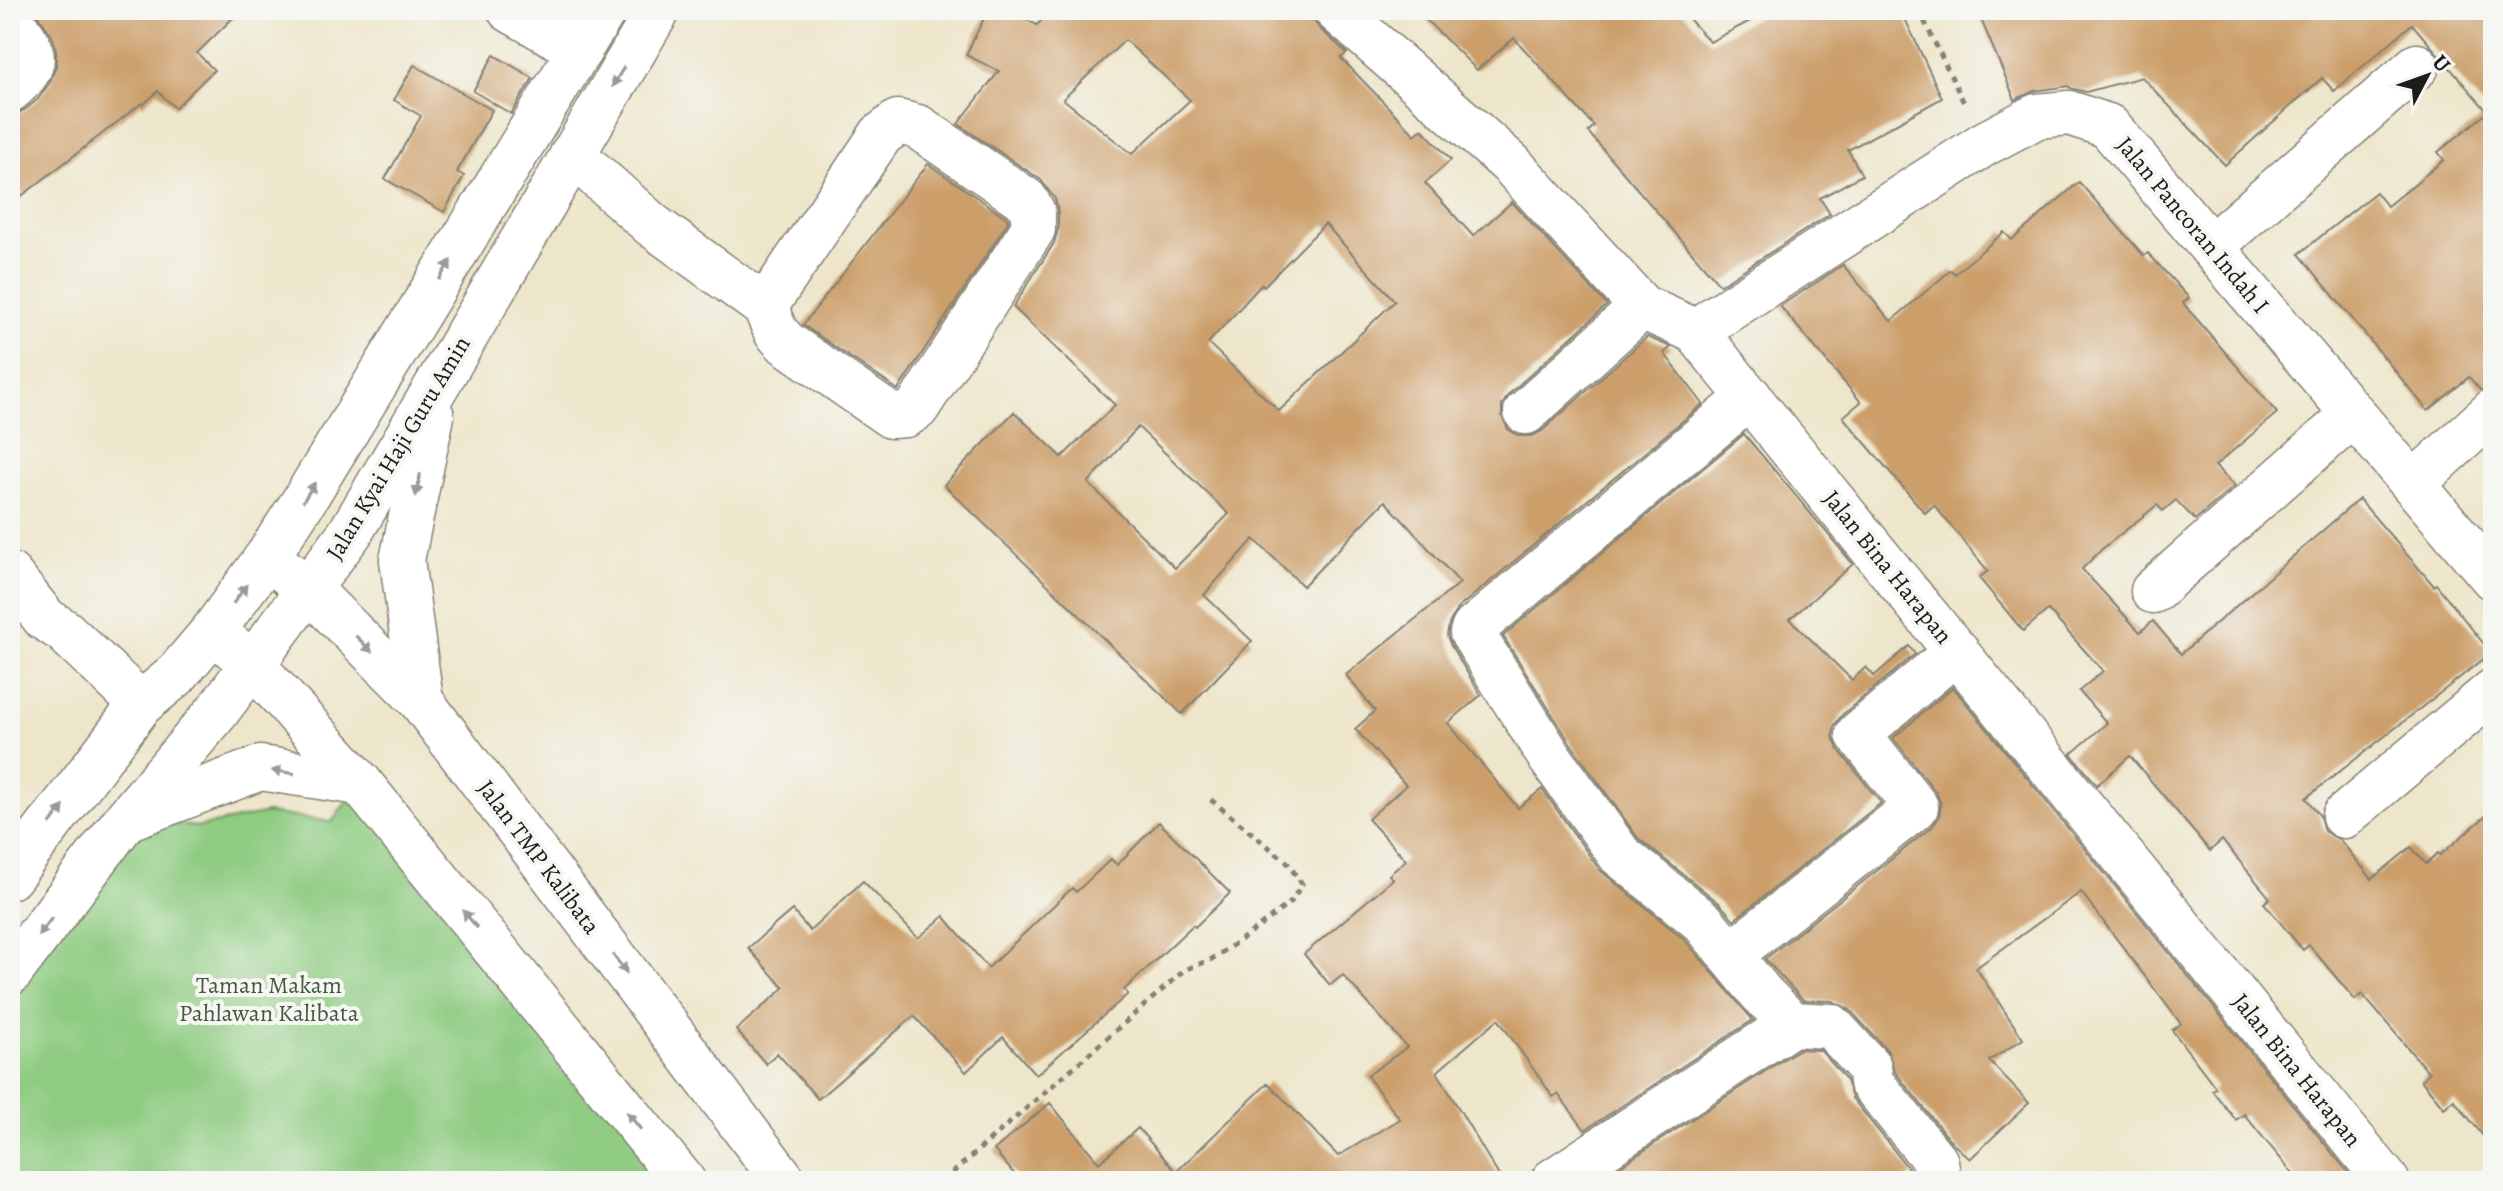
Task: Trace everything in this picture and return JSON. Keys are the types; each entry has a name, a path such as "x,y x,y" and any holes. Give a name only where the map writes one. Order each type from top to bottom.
{"street":[{"path":"510,10 580,50"},
{"path":"10,877 133,697 175,676 213,631 267,557 604,10"},
{"name":"Jalan Kyai Haji Guru Amin","path":"10,973 126,819 216,713 350,533 658,10"},
{"name":"Jalan Bina Harapan","path":"1336,10 1511,164 1642,307 1695,331 2387,1181"},
{"path":"10,20 28,41 33,55 29,72 10,90"},
{"path":"2211,247 2417,66"},
{"name":"Jalan Pancoran Indah I","path":"1695,331 1984,144 2037,116 2069,113 2108,126 2493,578"},
{"path":"572,154 652,225 765,307 776,332 786,343 891,416 906,415 917,408 1033,229 1033,212 1026,200 918,127 898,122 881,135 765,307"},
{"path":"1526,412 1642,307"},
{"path":"421,701 402,560 440,381"},
{"path":"1750,397 1474,628 1472,633 1551,759 1620,855 1703,922 1761,993 1792,1024"},
{"path":"2413,484 2493,411"},
{"path":"2153,591 2354,414"},
{"name":"Jalan TMP Kalibata","path":"267,557 309,589 421,701 784,1181"},
{"path":"10,575 45,619 64,631 133,697"},
{"path":"213,631 252,664 360,783 683,1181"},
{"path":"1730,955 1916,807 1858,734 1957,651"},
{"path":"2344,816 2493,691"},
{"path":"126,819 260,768 360,783"},
{"path":"1553,1181 1792,1024 1831,1026 1869,1067 1871,1082 1936,1162 1939,1181"}],"path":[{"path":"1919,10 1984,144"},
{"path":"943,1181 1185,970 1212,959 1291,902 1302,884 1287,862 1210,799"}],"green space":[{"name":"Taman Makam Pahlawan Kalibata","path":"360,783 683,1181 10,1181 10,973 126,819 199,827 267,813 332,822"}],"building":[{"path":"34,10 241,10 197,53 214,70 175,108 158,91 10,205 10,114 26,109 38,99 56,66 52,36"},
{"path":"988,10 1006,10 1037,25 1052,10 1312,10 1319,28 1347,53 1341,58 1415,135 1422,129 1451,160 1425,183 1473,236 1512,202 1607,305 1509,394 1502,405 1502,416 1508,429 1519,436 1532,436 1542,431 1647,337 1671,347 1664,353 1703,404 1457,609 1447,636 1481,695 1448,723 1518,808 1542,789 1600,870 1685,940 1753,1020 1585,1130 1558,1094 1553,1097 1498,1019 1437,1072 1502,1181 1020,1181 994,1150 1050,1103 1099,1163 1138,1128 1176,1172 1268,1083 1338,1156 1400,1119 1367,1076 1407,1047 1343,975 1330,985 1304,954 1393,879 1389,875 1406,860 1368,819 1406,785 1355,729 1375,711 1346,675 1460,583 1385,501 1303,586 1254,539 1204,595 1252,641 1182,714 944,485 1014,412 1062,457 1115,405 1013,307 1054,243 1058,212 1055,199 1041,180 958,124 999,71 966,55","holes":["1125,40 1190,100 1132,154 1063,99","1325,224 1395,301 1279,411 1208,343 1262,284 1264,286","1138,427 1229,514 1175,568 1088,483"]},
{"path":"1416,10 1681,10 1710,42 1771,10 1901,10 1942,98 1848,150 1862,175 1820,198 1830,214 1720,285 1588,132 1594,126 1514,38 1477,70"},
{"path":"1977,10 2493,10 2493,387 2480,390 2469,377 2428,411 2299,254 2376,192 2387,206 2444,160 2438,152 2488,112 2412,24 2334,91 2322,78 2225,165 2142,77 2086,92 2069,86 2034,91 2015,100"},
{"path":"494,55 533,78 511,114 473,91"},
{"path":"414,65 492,110 457,172 464,176 444,212 385,179 421,116 394,100"},
{"path":"928,164 1007,218 1008,222 898,390 803,325"},
{"path":"2079,182 2144,256 2148,253 2189,298 2183,303 2277,413 2215,466 2235,486 2195,520 2176,500 2163,511 2157,505 2082,569 2140,632 2153,621 2181,654 2359,499 2434,586 2436,584 2491,653 2306,798 2320,816 2324,831 2340,840 2372,879 2411,847 2426,864 2493,810 2493,1148 2454,1100 2444,1108 2421,1080 2429,1073 2362,994 2355,1000 2309,945 2303,950 2264,903 2270,898 2222,840 2210,851 2130,756 2097,785 2071,754 2107,723 2079,691 2103,671 2048,610 2023,631 1979,578 1988,571 1934,505 1925,513 1843,417 1861,402 1780,306 1843,265 1891,321 1951,270 1955,274 2004,232 2012,240"},
{"path":"1744,434 1853,564 1790,619 1852,680 1866,667 1874,676 1909,646 1915,654 1842,715 1834,726 1833,737 1838,749 1881,803 1734,920 1719,903 1638,838 1571,744 1503,636"},
{"path":"1953,687 2355,1181 2299,1181 2244,1114 2236,1120 2172,1030 2181,1024 2081,892 1976,968 2023,1039 1989,1061 2029,1103 1970,1159 1953,1144 1895,1072 1887,1050 1849,1009 1832,1001 1803,1000 1765,959 1932,827 1939,817 1941,804 1936,792 1893,738"},
{"path":"1159,822 1230,893 1124,990 1128,994 1036,1075 1003,1037 966,1072 914,1016 818,1099 777,1053 766,1064 736,1030 784,988 748,948 792,910 810,931 863,881 918,938 944,916 988,968 1072,888 1076,892 1111,859 1117,865"},
{"path":"1799,1049 1820,1050 1845,1078 1852,1098 1913,1174 1903,1181 1619,1181 1613,1171"}]}
